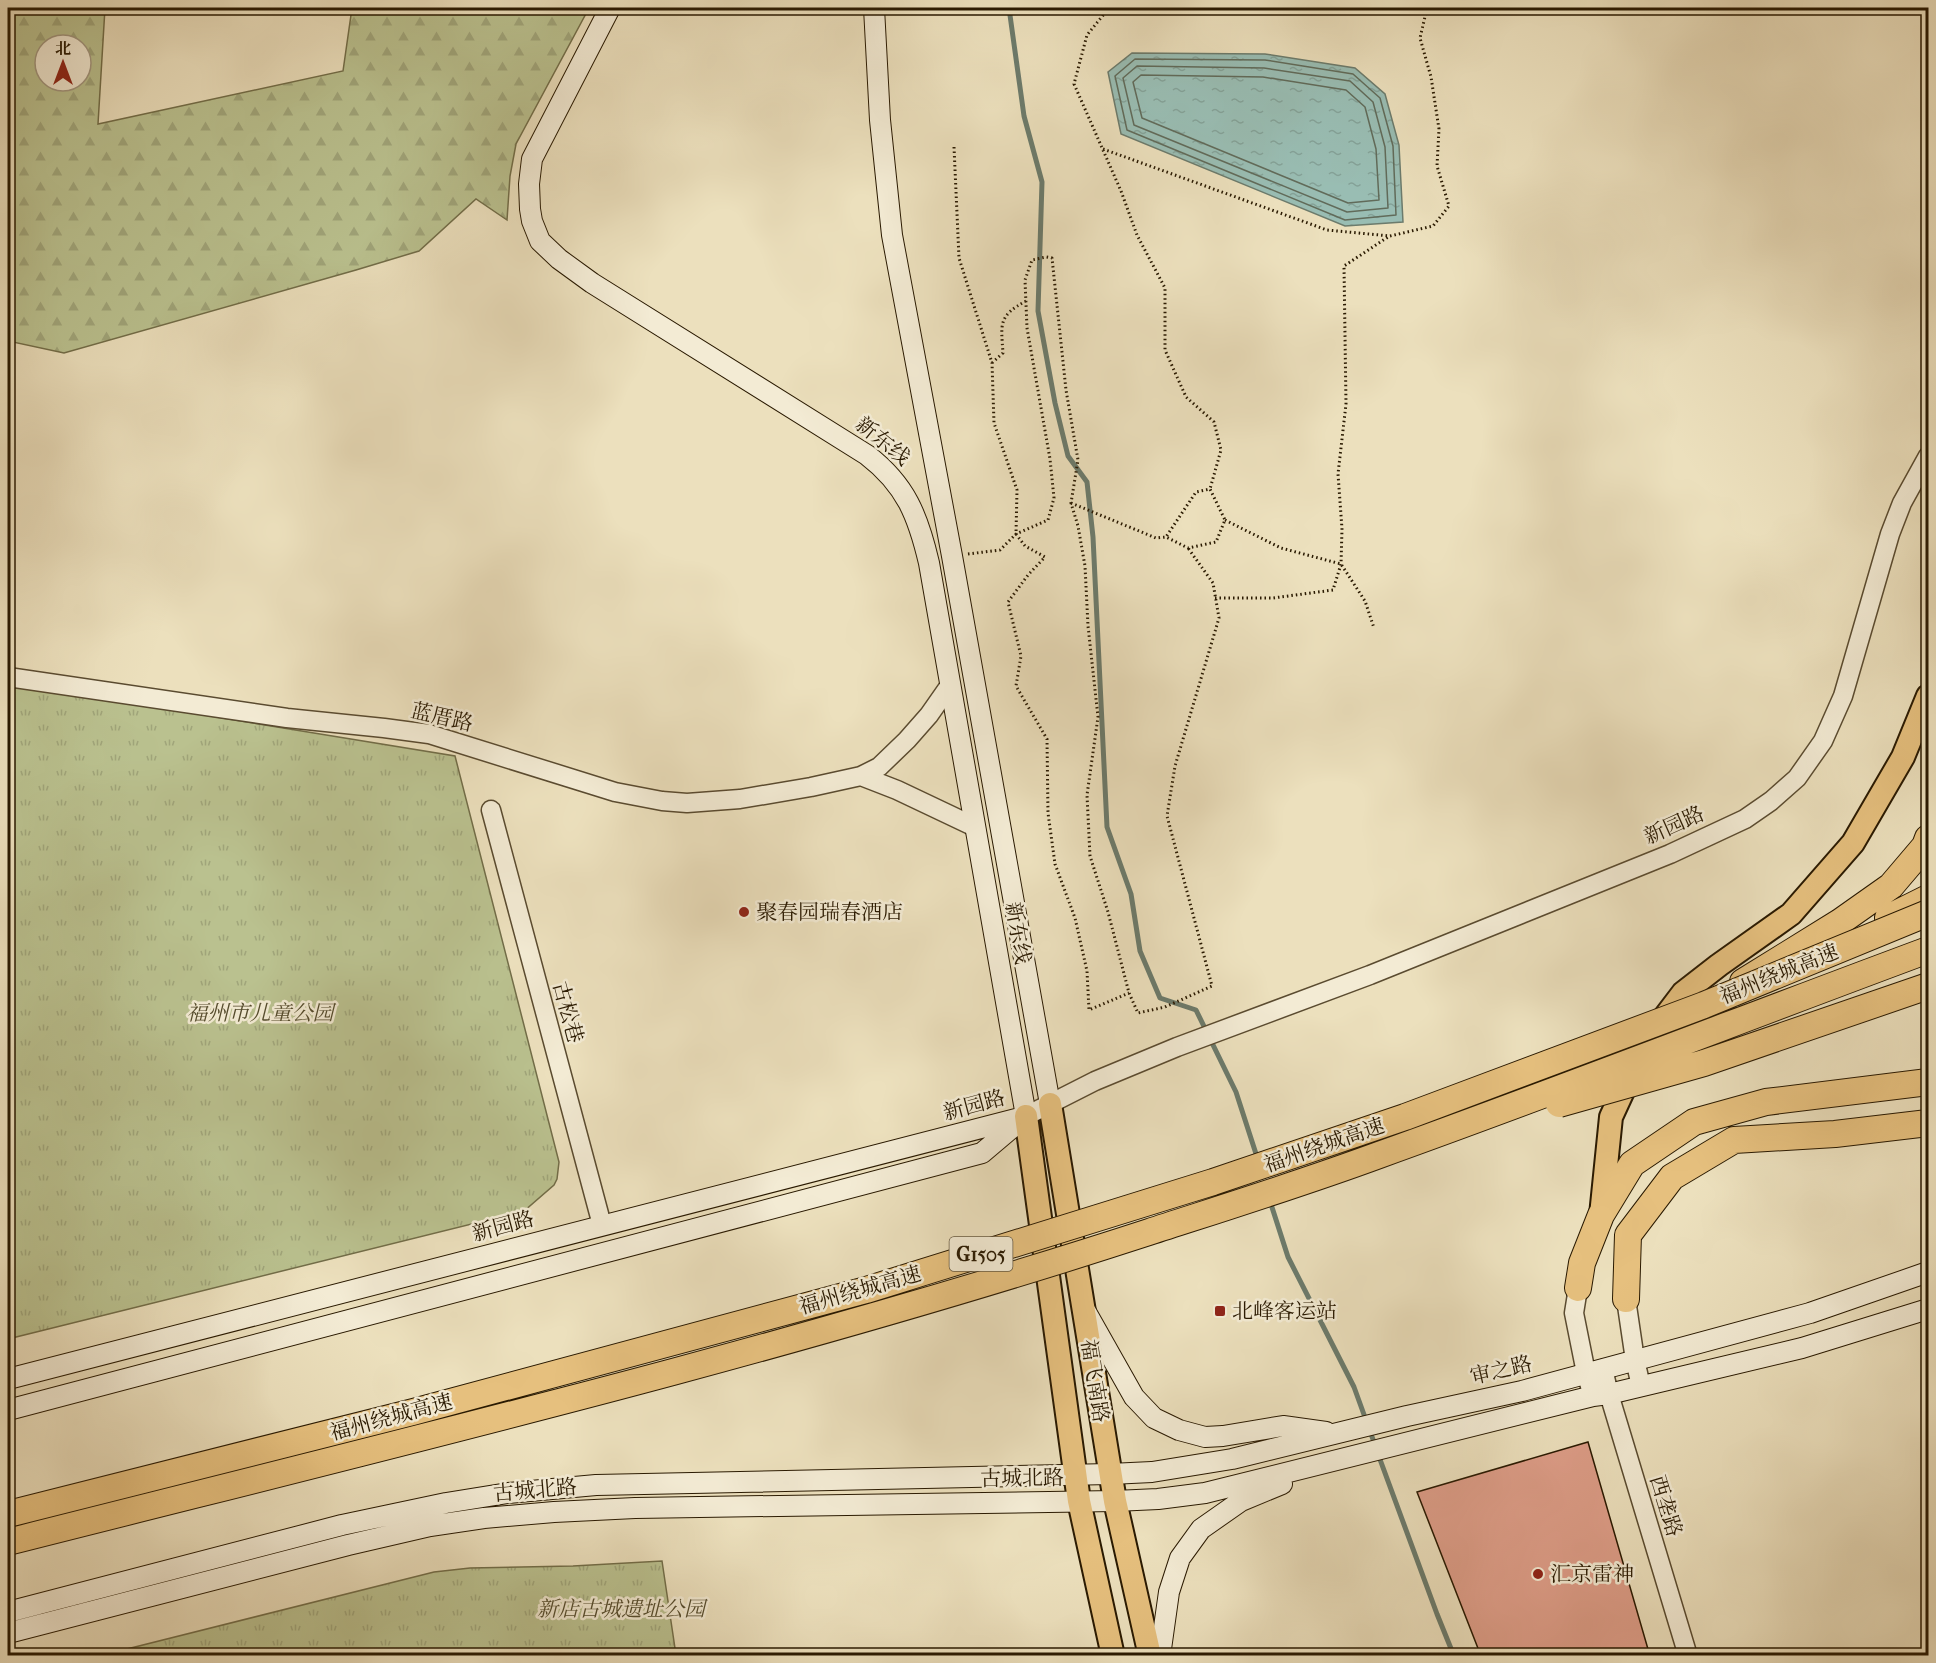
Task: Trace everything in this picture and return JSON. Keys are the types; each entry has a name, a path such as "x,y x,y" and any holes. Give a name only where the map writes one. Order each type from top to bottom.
{"highway":[{"path":"1704,1005 1840,922 1890,886 1925,846 1929,838"},
{"path":"1704,1005 1929,898"},
{"name":"福州绕城高速","path":"8,1514 413,1412 866,1290 1214,1182 1394,1121 1704,1005 1929,913"},
{"name":"福州绕城高速","path":"8,1542 546,1405 875,1316 1137,1236 1377,1156 1929,950"},
{"path":"1377,1156 1704,1063 1929,986"},
{"path":"1578,1288 1582,1263 1600,1215 1632,1164 1694,1122 1766,1102 1929,1082"},
{"path":"1626,1299 1628,1235 1672,1177 1734,1140 1835,1134 1929,1123"},
{"path":"1835,1134 1929,1135"}],"main road":[{"name":"新东线","path":"610,8 532,159 529,184 532,221 540,241 558,259 592,283 854,445 890,475 909,501 923,536 929,563 1026,1116"},
{"name":"新东线","path":"874,8 881,139 892,235 1039,1032 1050,1104"},
{"path":"1600,1215 1611,1117 1645,1043 1683,993 1791,914 1853,843 1903,757 1929,696"},
{"name":"福飞南路","path":"1050,1104 1110,1474 1150,1656"},
{"name":"福飞南路","path":"1026,1116 1079,1501 1113,1656"},
{"name":"新园路","path":"8,1379 1026,1116"},
{"name":"新园路","path":"8,1410 982,1153 1026,1116"},
{"name":"审之路","path":"1075,1475 1152,1472 1205,1464 1522,1391 1810,1313 1929,1272"},
{"path":"1082,1306 1134,1397 1154,1418 1179,1430 1205,1437 1283,1426 1338,1434"},
{"path":"1079,1501 1158,1499 1205,1493 1802,1348 1929,1309"},
{"path":"1160,1656 1169,1592 1180,1558 1201,1529 1241,1501 1346,1457"},
{"name":"古城北路","path":"8,1612 342,1526 446,1503 508,1493 596,1485 1075,1475"},
{"name":"古城北路","path":"8,1633 348,1545 430,1526 484,1518 624,1508 1079,1501"}],"street":[{"name":"新园路","path":"1026,1116 1095,1081 1177,1047 1370,975 1670,854 1745,819 1771,801 1797,778 1822,741 1843,696 1890,534 1902,503 1929,456"},
{"name":"蓝厝路","path":"8,677 287,718 429,734 589,785 639,798 662,801 687,803 740,799 861,776"},
{"path":"861,776 879,767 907,740 929,715 950,685"},
{"path":"861,776 897,790 975,827"},
{"name":"古松巷","path":"491,810 602,1225"},
{"name":"西垄路","path":"1578,1288 1574,1313 1688,1656"},
{"path":"1626,1299 1641,1386"}],"path":[{"path":"1109,8 1088,35 1074,84 1103,149 1137,236 1165,288 1165,350 1186,397 1214,422 1221,450 1210,489 1225,520 1281,548 1341,564 1365,601 1374,628"},
{"path":"1103,149 1328,230 1390,236 1433,226 1449,206 1437,166 1439,129 1431,77 1420,38 1426,8"},
{"path":"954,147 959,258 992,363 994,423 1017,490 1016,534 1025,546 1045,557 1008,602 1020,656 1016,686 1047,739 1048,813 1055,864 1075,918 1087,971 1089,1010 1129,993"},
{"path":"1215,598 1274,598 1333,590 1341,564 1342,529 1338,474 1346,404 1344,266 1390,236"},
{"path":"952,556 1000,550 1016,534 1048,520 1054,498 1050,459 1027,328 1025,280 1032,260 1052,258 1066,390 1078,460 1071,503 1078,526 1085,566 1088,626 1098,717 1088,795 1090,856 1108,912 1129,993 1138,1013 1165,1007 1184,999 1212,986 1167,816 1175,766 1219,618 1213,583 1188,548 1166,537 1156,538 1071,503"},
{"path":"992,363 1002,352 1001,324 1011,309 1026,301"},
{"path":"1166,537 1196,492 1210,489"},
{"path":"1188,548 1216,542 1225,520"}],"green space":[{"path":"8,8 105,8 98,124 343,71 352,8 589,8 516,144 510,176 507,220 476,199 419,251 64,353 8,341"},
{"name":"福州市儿童公园","path":"8,683 455,756 559,1162 554,1185 524,1211 8,1339"},
{"name":"新店古城遗址公园","path":"662,1561 676,1655 103,1655 434,1572 470,1568"}],"water":[{"path":"1132,53 1265,54 1355,68 1385,94 1399,145 1403,222 1345,226 1121,134 1108,72"}],"building":[{"name":"汇京雷神","path":"1588,1442 1650,1656 1481,1656 1417,1492"}],"waterway":[{"path":"1009,8 1024,116 1042,182 1038,311 1055,403 1068,456 1087,482 1093,537 1107,827 1131,894 1140,951 1160,998 1196,1010 1236,1092 1258,1160"},
{"path":"1270,1201 1288,1257 1354,1387 1375,1445"},
{"path":"1378,1454 1454,1656"}],"place":[{"name":"聚春园瑞春酒店","path":"744,912"},
{"name":"北峰客运站","path":"1220,1311"},
{"name":"汇京雷神","path":"1538,1574"}]}
